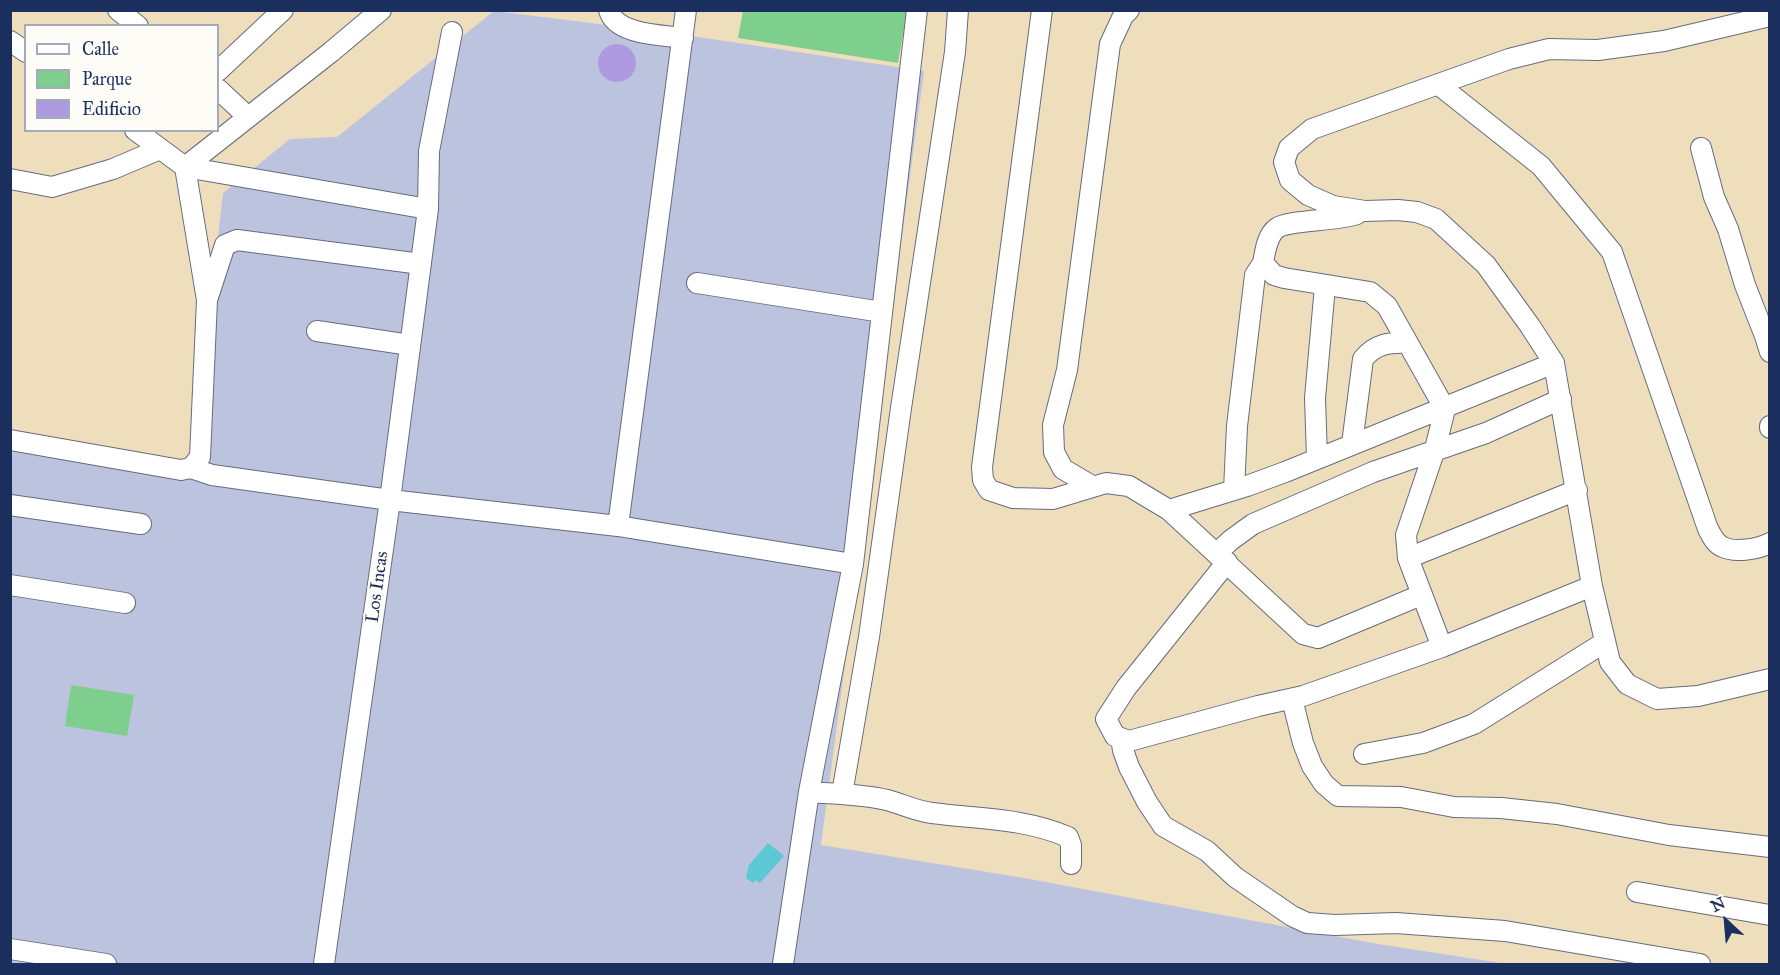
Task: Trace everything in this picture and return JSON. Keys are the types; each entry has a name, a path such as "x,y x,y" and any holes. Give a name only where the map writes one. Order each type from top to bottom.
{"street":[{"path":"118,10 136,24"},
{"path":"219,69 283,10"},
{"path":"184,167 332,52 381,10"},
{"path":"609,10 617,24 630,30 683,38"},
{"path":"618,526 686,10"},
{"path":"783,964 809,792 853,564 917,10"},
{"path":"842,794 869,637 955,52 958,10"},
{"path":"1042,10 982,467 983,480 989,490 1013,498 1053,499 1106,483 1129,486 1168,510 1303,634 1318,638 1421,595"},
{"path":"1092,486 1063,469 1054,453 1053,425 1067,370 1110,44 1123,16 1129,10"},
{"path":"1770,16 1664,41 1598,50 1549,49 1509,59 1312,129 1289,148 1284,162 1290,180 1308,195 1332,206 1365,211 1417,212 1436,219 1486,265 1554,363 1592,586 1610,662 1627,684 1657,699 1698,696 1770,679"},
{"name":"Los Incas","path":"324,964 390,500 428,209 429,151 452,32"},
{"path":"10,41 24,51"},
{"path":"1439,84 1541,166 1612,252 1708,529 1715,542 1724,548 1759,549 1770,543"},
{"path":"219,90 248,117"},
{"path":"138,132 184,167 428,209"},
{"path":"1701,148 1714,197 1728,229 1745,285 1766,336 1770,352"},
{"path":"10,179 52,187 112,169 160,149"},
{"path":"184,167 207,300 200,457 191,468"},
{"path":"1234,490 1237,426 1255,275 1263,263 1264,251 1270,236 1277,228 1287,224 1348,218 1365,211"},
{"path":"207,300 225,245 237,240 420,264"},
{"path":"1263,263 1274,275 1325,286 1370,292 1387,306 1445,408 1435,449 1406,536 1408,558 1442,647"},
{"path":"697,283 882,312"},
{"path":"1317,458 1315,398 1325,286"},
{"path":"317,331 410,345"},
{"path":"1352,444 1363,359 1371,350 1388,342 1408,343"},
{"path":"1168,510 1234,490 1554,363"},
{"path":"1561,399 1486,432 1373,472 1253,524 1231,540 1222,558 1126,688 1106,719 1115,736 1129,741 1292,699 1442,647 1592,586"},
{"path":"10,440 181,470 191,468 212,475 390,500 618,526 853,564"},
{"path":"1408,558 1577,490"},
{"path":"10,505 141,524"},
{"path":"10,585 125,603"},
{"path":"1364,754 1424,743 1474,724 1605,642"},
{"path":"1292,699 1303,743 1312,766 1324,784 1338,796 1401,797 1454,807 1501,808 1557,814 1669,835 1770,847"},
{"path":"1121,738 1130,767 1147,802 1163,826 1207,851 1235,877 1292,916 1307,923 1335,925 1396,923 1505,931 1700,964"},
{"path":"809,792 886,800 930,813 1023,823 1053,831 1068,837 1071,845 1071,864"},
{"path":"1637,892 1770,915"},
{"path":"10,950 106,964"}],"shaded area":[{"path":"494,11 672,33 924,71 821,845 1024,878 1378,944 1507,964 11,964 10,445 191,473 223,193 290,139 337,137"}],"green space":[{"path":"743,11 907,11 898,63 738,38"},
{"path":"71,685 134,695 127,736 65,726"}],"water":[{"path":"768,843 784,856 760,883 755,880 753,883 746,878 749,865"}],"building":[{"path":"617,44 631,49 636,63 631,77 617,82 603,77 598,63 603,49"}]}
